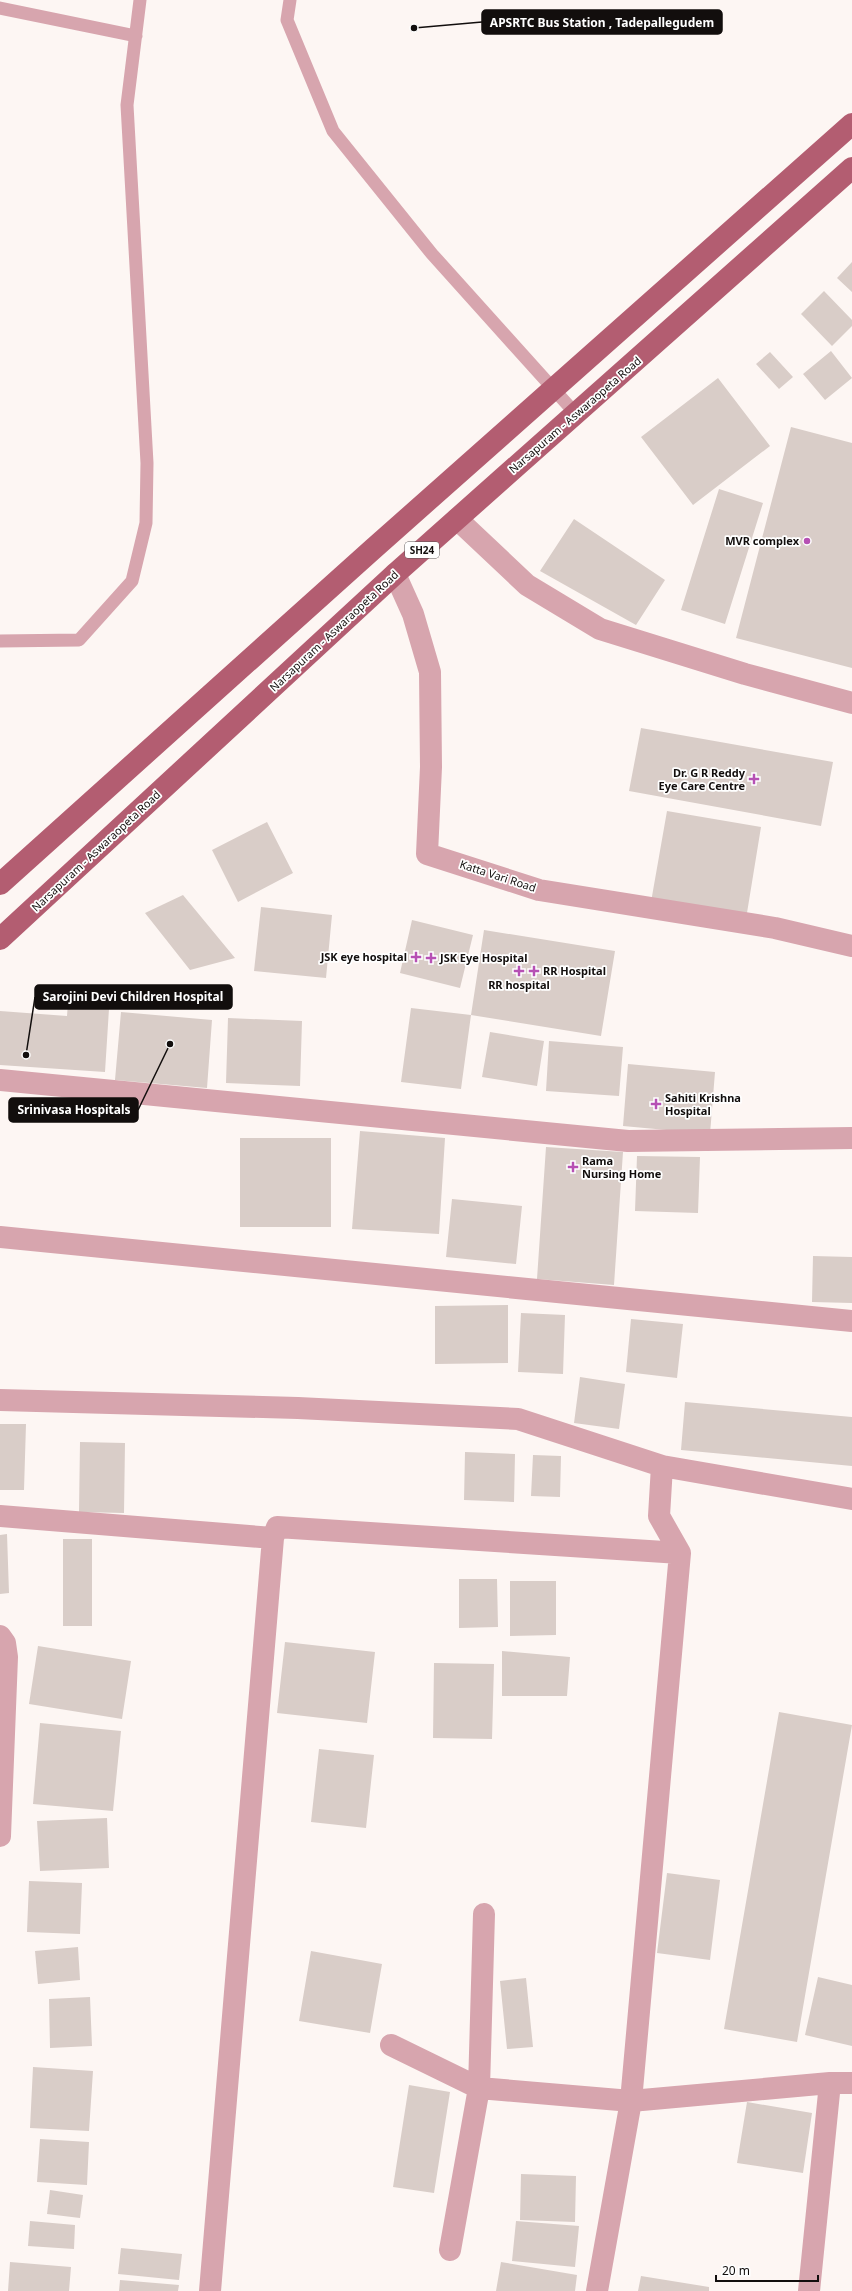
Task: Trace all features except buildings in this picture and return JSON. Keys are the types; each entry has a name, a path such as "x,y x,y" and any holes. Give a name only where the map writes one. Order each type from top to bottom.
{"main road":[{"name":"SH24","path":"0,884 852,124"},
{"name":"Narsapuram - Aswaraopeta Road","path":"0,940 394,574 852,168"}],"street":[{"path":"457,519 527,585 600,629 745,674 852,703"},
{"name":"Katta Vari Road","path":"394,574 413,614 430,672 430,767 427,854 539,890 775,928 852,946"},
{"path":"0,1080 628,1141 852,1138"},
{"path":"0,1237 852,1321"},
{"path":"0,1400 298,1408 518,1419 662,1466 852,1499"},
{"path":"597,2291 631,2101 680,1553 659,1516 662,1466"},
{"path":"0,1516 273,1538"},
{"path":"210,2291 273,1538 277,1527 680,1553"},
{"path":"0,1636 5,1643 7,1657 0,1836"},
{"path":"450,2250 479,2088 484,1914"},
{"path":"391,2045 479,2088 631,2101 830,2083 852,2083"},
{"path":"809,2291 830,2083"}],"lane":[{"path":"0,641 79,640 132,581 146,523 147,463 127,105 140,0"},
{"path":"290,0 287,20 333,131 432,254 555,388 576,414"},
{"path":"0,8 136,36"}],"place":[{"name":"APSRTC Bus Station , Tadepallegudem","path":"414,28"},
{"name":"MVR complex","path":"807,541"},
{"name":"Dr. G R Reddy Eye Care Centre","path":"754,779"},
{"name":"JSK eye hospital","path":"416,957"},
{"name":"JSK Eye Hospital","path":"431,958"},
{"name":"RR hospital","path":"519,971"},
{"name":"RR Hospital","path":"534,971"},
{"name":"Srinivasa Hospitals","path":"170,1044"},
{"name":"Sarojini Devi Children Hospital","path":"26,1055"},
{"name":"Sahiti Krishna Hospital","path":"656,1104"},
{"name":"Rama Nursing Home","path":"573,1167"}]}
